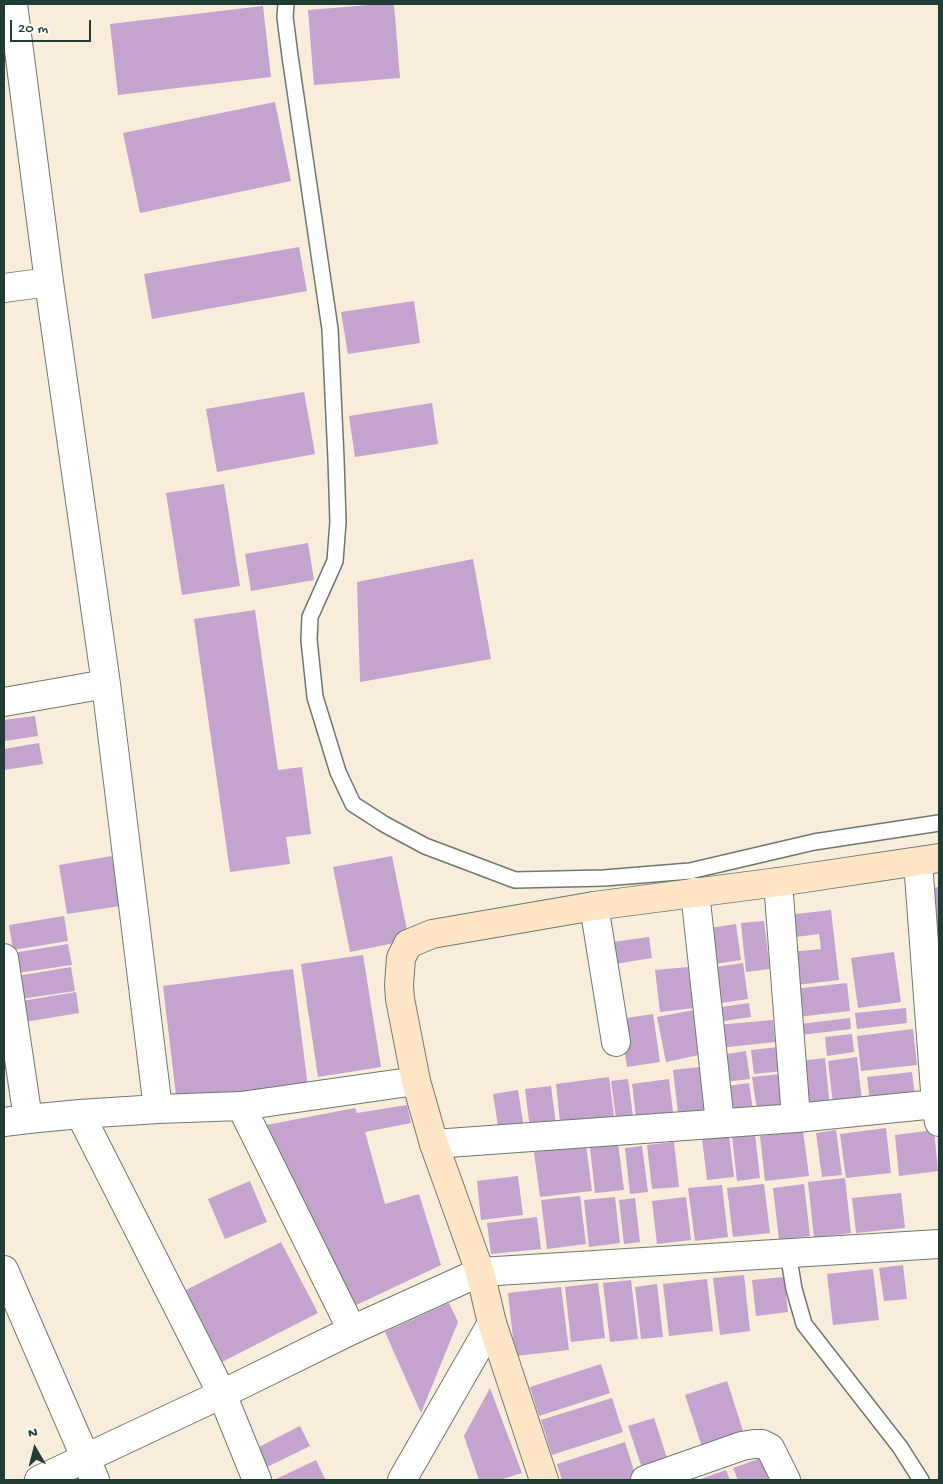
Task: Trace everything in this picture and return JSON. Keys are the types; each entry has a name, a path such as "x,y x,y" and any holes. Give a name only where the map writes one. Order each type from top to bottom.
{"street":[{"path":"13,4 49,282 106,684 158,1109"},
{"path":"4,288 49,282"},
{"path":"4,702 106,684"},
{"path":"434,1144 796,1118 938,1113 929,860 594,906 432,934 408,944 401,958 399,985 416,1081 434,1144 480,1272 492,1323 544,1480"},
{"path":"778,882 796,1118"},
{"path":"695,892 720,1123"},
{"path":"594,906 616,1042"},
{"path":"5,975 16,1121 80,1114 241,1106 416,1081"},
{"path":"241,1106 352,1330"},
{"path":"80,1114 222,1394 257,1480"},
{"path":"39,1480 90,1469 222,1394 352,1330 480,1272 939,1244"},
{"path":"4,1270 90,1469"},
{"path":"402,1480 492,1323"},
{"path":"646,1480 742,1446 754,1444 762,1444 770,1448 786,1480"}],"lane":[{"path":"286,4 285,17 290,56 330,329 338,513 335,561 310,617 309,640 316,698 338,772 353,804 424,846 515,880 604,878 690,871 814,842 939,822"},
{"path":"788,1254 794,1289 804,1324 900,1446 921,1480"}],"building":[{"path":"394,4 400,78 314,85 308,10"},
{"path":"263,6 271,77 118,95 110,24"},
{"path":"275,102 291,181 140,213 123,133"},
{"path":"299,247 307,291 152,319 144,274"},
{"path":"414,301 420,343 348,354 341,312"},
{"path":"304,392 315,454 217,472 206,409"},
{"path":"432,403 438,444 355,457 349,416"},
{"path":"224,484 240,586 182,595 166,493"},
{"path":"308,543 314,580 251,591 245,554"},
{"path":"473,559 491,659 360,682 357,582"},
{"path":"255,610 278,770 302,767 311,834 286,837 290,864 230,872 194,619"},
{"path":"35,716 38,736 4,741 4,720"},
{"path":"39,743 43,764 4,770 4,749"},
{"path":"112,856 120,906 67,914 59,865"},
{"path":"392,856 409,940 350,952 333,867"},
{"path":"939,887 939,960 936,961 928,889"},
{"path":"831,910 839,980 787,986 779,916","holes":["819,934 821,949 790,952 788,938"]},
{"path":"64,916 68,941 13,950 9,925"},
{"path":"764,921 770,969 746,972 741,923"},
{"path":"736,924 741,960 708,965 703,929"},
{"path":"649,937 652,958 608,965 605,943"},
{"path":"68,944 72,965 17,973 13,953"},
{"path":"894,952 901,1002 858,1008 851,958"},
{"path":"363,955 381,1067 318,1077 301,964"},
{"path":"743,963 748,999 714,1004 709,968"},
{"path":"71,967 75,991 21,999 17,976"},
{"path":"688,967 694,1008 660,1012 655,970"},
{"path":"293,969 309,1095 176,1095 163,986"},
{"path":"847,983 850,1011 797,1017 794,989"},
{"path":"76,992 79,1013 25,1022 22,1001"},
{"path":"749,1003 751,1017 717,1022 715,1008"},
{"path":"906,1008 907,1023 857,1029 855,1013"},
{"path":"694,1010 703,1054 666,1062 657,1017"},
{"path":"653,1014 660,1062 627,1067 620,1019"},
{"path":"850,1018 851,1029 801,1035 800,1024"},
{"path":"773,1020 775,1042 719,1048 717,1025"},
{"path":"913,1029 917,1065 861,1071 857,1036"},
{"path":"852,1034 854,1052 827,1056 825,1037"},
{"path":"779,1047 782,1071 754,1074 751,1050"},
{"path":"746,1051 750,1079 724,1082 720,1055"},
{"path":"857,1057 862,1101 833,1104 828,1061"},
{"path":"825,1058 830,1107 806,1110 800,1061"},
{"path":"709,1066 717,1117 679,1121 673,1070"},
{"path":"912,1072 915,1096 870,1101 867,1077"},
{"path":"781,1074 785,1106 757,1110 752,1077"},
{"path":"609,1077 615,1124 561,1131 556,1084"},
{"path":"628,1079 634,1124 617,1126 611,1081"},
{"path":"669,1079 674,1120 637,1125 632,1084"},
{"path":"749,1083 753,1110 724,1115 720,1087"},
{"path":"551,1086 556,1125 530,1129 525,1089"},
{"path":"518,1090 524,1128 499,1132 493,1094"},
{"path":"407,1105 411,1123 365,1132 385,1204 419,1194 441,1265 348,1309 261,1126 355,1108 357,1113"},
{"path":"886,1128 891,1173 846,1178 840,1134"},
{"path":"836,1130 842,1175 822,1177 816,1133"},
{"path":"934,1130 938,1171 899,1176 895,1135"},
{"path":"803,1131 809,1176 765,1181 760,1136"},
{"path":"755,1134 760,1178 737,1181 732,1136"},
{"path":"729,1135 734,1177 707,1180 702,1138"},
{"path":"674,1142 679,1187 652,1189 647,1145"},
{"path":"618,1143 624,1190 595,1193 590,1147"},
{"path":"586,1145 592,1191 540,1197 534,1152"},
{"path":"642,1146 648,1192 630,1194 625,1148"},
{"path":"518,1176 523,1215 481,1220 477,1181"},
{"path":"845,1178 851,1233 814,1238 808,1182"},
{"path":"250,1181 267,1222 225,1239 208,1199"},
{"path":"764,1184 770,1233 733,1237 727,1188"},
{"path":"804,1184 810,1236 779,1240 773,1188"},
{"path":"722,1185 728,1237 695,1241 688,1188"},
{"path":"901,1193 905,1228 856,1233 852,1198"},
{"path":"580,1196 586,1244 547,1249 541,1200"},
{"path":"615,1197 620,1243 589,1247 584,1200"},
{"path":"686,1197 691,1240 657,1244 652,1201"},
{"path":"635,1198 640,1242 624,1244 619,1200"},
{"path":"537,1217 541,1249 491,1254 487,1223"},
{"path":"281,1242 318,1313 218,1364 182,1292"},
{"path":"903,1265 907,1299 884,1301 879,1268"},
{"path":"873,1269 879,1320 833,1325 827,1274"},
{"path":"744,1275 750,1331 720,1335 713,1278"},
{"path":"784,1277 788,1312 756,1316 752,1280"},
{"path":"707,1279 713,1331 669,1336 663,1284"},
{"path":"631,1280 638,1339 610,1342 603,1283"},
{"path":"598,1283 605,1338 571,1342 565,1287"},
{"path":"657,1284 663,1337 641,1339 635,1287"},
{"path":"561,1287 569,1350 515,1356 508,1293"},
{"path":"449,1303 458,1322 421,1413 385,1332"},
{"path":"601,1364 610,1393 539,1416 530,1387"},
{"path":"727,1381 745,1437 703,1450 685,1395"},
{"path":"490,1388 522,1473 499,1480 479,1480 464,1436"},
{"path":"612,1398 623,1432 552,1455 541,1420"},
{"path":"654,1418 669,1464 643,1471 628,1426"},
{"path":"300,1426 310,1446 263,1469 253,1450"},
{"path":"625,1442 637,1480 562,1480 557,1464"},
{"path":"761,1458 769,1480 738,1480 733,1468"},
{"path":"316,1460 325,1479 274,1480"},
{"path":"726,1470 730,1480 698,1480"}]}
